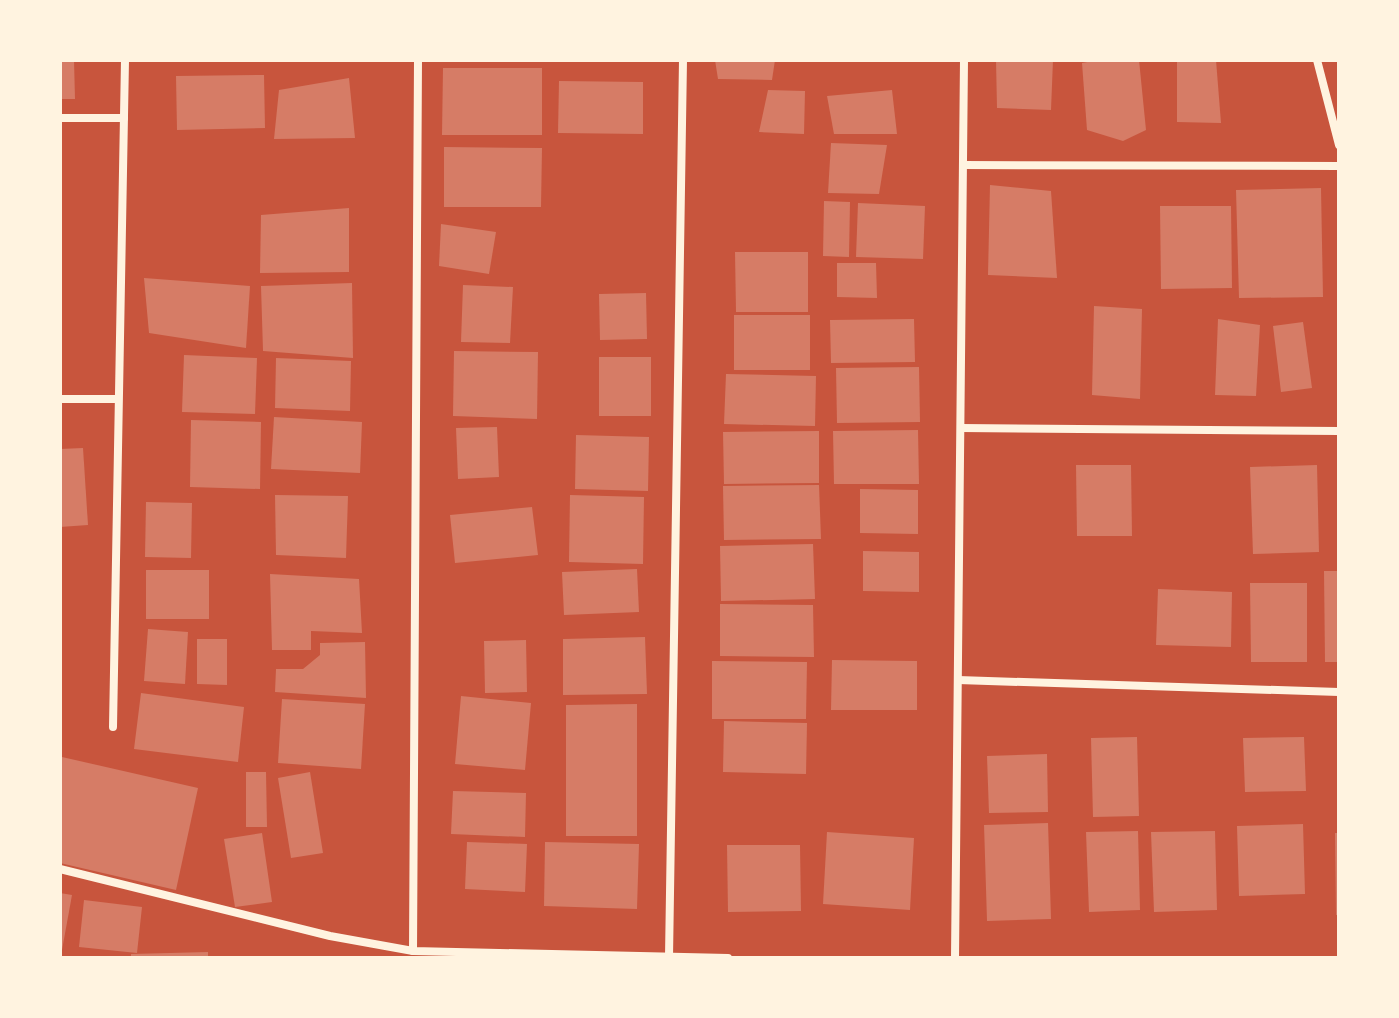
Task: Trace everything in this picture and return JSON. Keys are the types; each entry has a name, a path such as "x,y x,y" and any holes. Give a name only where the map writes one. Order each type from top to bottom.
{"street":[{"path":"113,727 125,60"},
{"path":"413,951 418,60"},
{"path":"669,957 683,60"},
{"path":"955,958 964,60"},
{"path":"1317,60 1339,145"},
{"path":"60,118 124,118"},
{"path":"963,165 1339,166"},
{"path":"60,399 118,399"},
{"path":"961,428 1339,431"},
{"path":"958,680 1339,692"},
{"path":"60,869 330,936 413,951 728,958"}],"building":[{"path":"60,60 74,60 75,99 60,99"},
{"path":"715,60 775,60 772,80 718,79"},
{"path":"996,60 1053,60 1051,110 997,108"},
{"path":"1139,60 1146,130 1123,141 1087,130 1082,63"},
{"path":"1177,60 1216,60 1221,123 1177,122"},
{"path":"443,68 542,68 542,135 442,135"},
{"path":"264,75 265,128 177,130 176,76"},
{"path":"349,78 355,138 274,139 279,90"},
{"path":"559,81 643,82 643,134 558,133"},
{"path":"768,90 805,91 804,134 759,132"},
{"path":"892,90 897,134 834,134 827,96"},
{"path":"831,143 887,145 879,194 828,193"},
{"path":"444,147 542,148 541,207 444,207"},
{"path":"990,185 1051,191 1057,278 988,275"},
{"path":"1321,188 1323,297 1239,298 1236,190"},
{"path":"824,201 850,202 849,257 823,256"},
{"path":"858,203 925,206 923,259 856,257"},
{"path":"1160,206 1231,206 1232,288 1161,289"},
{"path":"349,208 349,272 260,273 261,215"},
{"path":"441,224 496,232 489,274 439,266"},
{"path":"735,252 808,252 808,312 736,312"},
{"path":"837,263 876,263 877,298 837,297"},
{"path":"144,278 250,286 246,348 149,333"},
{"path":"352,283 353,358 263,351 261,286"},
{"path":"463,285 513,287 510,343 461,342"},
{"path":"646,293 647,339 600,340 599,294"},
{"path":"1094,306 1142,309 1140,399 1092,395"},
{"path":"734,315 810,315 810,370 734,370"},
{"path":"914,319 915,362 831,363 830,320"},
{"path":"1218,319 1260,325 1256,396 1215,395"},
{"path":"1303,322 1312,388 1281,392 1273,326"},
{"path":"454,351 538,352 537,419 453,416"},
{"path":"184,355 257,358 255,414 182,412"},
{"path":"599,357 651,357 651,416 599,416"},
{"path":"276,358 351,361 350,411 275,408"},
{"path":"919,367 920,422 837,423 836,368"},
{"path":"726,374 816,376 815,426 724,424"},
{"path":"274,417 362,422 360,473 271,469"},
{"path":"191,420 261,422 260,489 190,487"},
{"path":"497,427 499,477 458,479 456,428"},
{"path":"918,430 919,484 834,484 833,431"},
{"path":"819,431 819,483 724,484 723,432"},
{"path":"576,435 649,437 648,491 575,489"},
{"path":"83,448 88,525 60,527 60,449"},
{"path":"1076,465 1131,465 1132,536 1077,536"},
{"path":"1317,465 1319,552 1253,554 1250,467"},
{"path":"819,485 821,539 724,540 723,486"},
{"path":"860,489 918,490 918,534 860,533"},
{"path":"275,495 348,496 346,558 276,555"},
{"path":"570,495 644,497 643,564 569,562"},
{"path":"146,502 192,503 191,558 145,557"},
{"path":"532,507 538,555 455,563 450,515"},
{"path":"813,544 815,599 721,601 720,546"},
{"path":"863,551 919,552 919,592 863,591"},
{"path":"637,569 639,612 564,615 562,572"},
{"path":"146,570 209,570 209,619 146,619"},
{"path":"1324,571 1339,571 1339,662 1325,662"},
{"path":"270,574 359,579 362,633 311,631 311,650 272,650"},
{"path":"1250,583 1307,583 1307,662 1251,662"},
{"path":"1158,589 1232,592 1231,647 1156,645"},
{"path":"720,604 813,605 814,657 720,656"},
{"path":"148,629 188,632 185,684 144,681"},
{"path":"645,637 647,694 563,695 563,639"},
{"path":"197,639 227,639 227,685 197,684"},
{"path":"526,640 527,692 485,693 484,641"},
{"path":"365,642 366,698 275,692 276,669 303,669 320,655 320,643"},
{"path":"832,660 917,661 917,710 831,710"},
{"path":"712,661 807,662 806,719 712,719"},
{"path":"141,693 244,707 238,762 134,749"},
{"path":"461,696 531,703 525,770 455,764"},
{"path":"282,699 365,704 361,769 278,763"},
{"path":"637,704 637,836 566,836 566,705"},
{"path":"724,721 807,723 806,774 723,772"},
{"path":"1137,737 1139,816 1093,817 1091,738"},
{"path":"1304,737 1306,791 1245,792 1243,738"},
{"path":"1047,754 1048,812 989,813 987,756"},
{"path":"62,757 198,788 176,890 60,863"},
{"path":"246,772 266,772 267,827 246,827"},
{"path":"310,772 323,853 291,858 278,778"},
{"path":"453,791 526,793 525,837 451,834"},
{"path":"1048,823 1051,919 987,921 984,825"},
{"path":"1303,824 1305,894 1239,896 1237,826"},
{"path":"1138,831 1140,910 1089,912 1086,832"},
{"path":"1215,831 1217,910 1154,912 1151,832"},
{"path":"827,832 914,838 910,910 823,904"},
{"path":"262,833 272,902 235,907 224,839"},
{"path":"1335,833 1339,833 1339,915 1336,915"},
{"path":"467,842 527,844 525,892 465,889"},
{"path":"545,842 639,844 637,909 544,906"},
{"path":"727,845 800,845 801,911 728,912"},
{"path":"60,893 72,895 62,950 60,950"},
{"path":"84,900 142,907 137,953 79,947"},
{"path":"208,952 208,958 131,958 131,954"}]}
